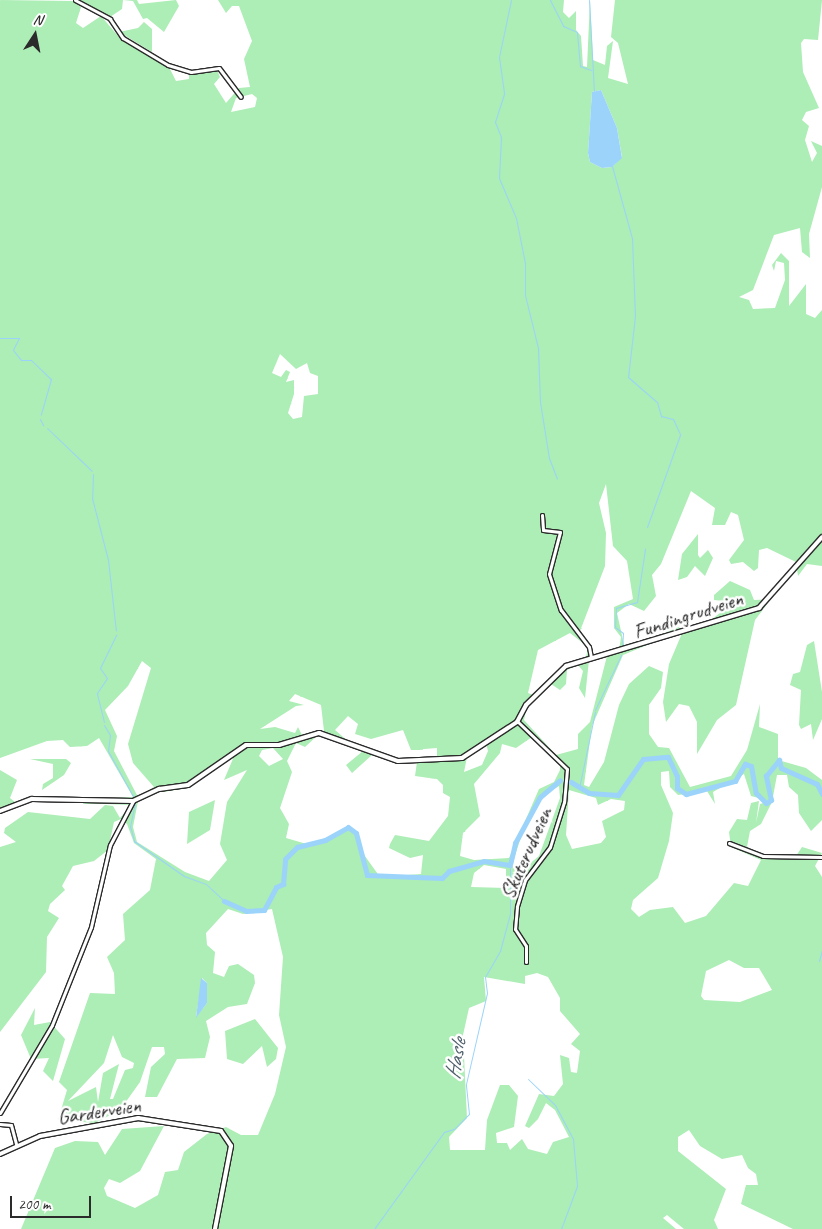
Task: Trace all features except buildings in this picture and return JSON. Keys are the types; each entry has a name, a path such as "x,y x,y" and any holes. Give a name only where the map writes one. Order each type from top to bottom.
{"street":[{"path":"75,0 110,18 123,38 168,66 191,72 219,68 241,97"},
{"path":"542,515 542,530 560,532 549,575 561,610 589,647 591,658"},
{"name":"Fundingrudveien","path":"0,811 32,799 133,801 159,789 188,785 246,746 274,746 323,733 398,761 458,758 518,721 526,705 563,668 591,658 624,651 658,636 759,608 822,537"},
{"name":"Skuterudveien","path":"518,721 566,766 564,802 550,847 525,880 517,907 515,931 526,946 526,962"},
{"path":"0,1113 52,1025 91,926 110,845 133,801"},
{"path":"729,843 763,856 822,857"},
{"name":"Garderveien","path":"0,1154 16,1144 143,1118 224,1132 231,1146 215,1229"},
{"path":"0,1124 11,1125 16,1144"}],"green space":[{"path":"0,0 73,1 81,7 76,23 83,28 101,16 119,37 169,67 176,81 189,79 189,74 217,70 220,77 214,84 226,103 239,88 250,87 244,59 252,41 239,6 232,6 226,13 218,0 564,0 563,12 569,18 576,11 576,30 581,36 583,66 587,67 590,0 593,60 605,65 607,46 613,41 608,78 628,84 618,43 611,37 615,0 822,0 818,40 804,39 801,43 803,72 819,108 806,112 802,120 809,126 805,140 812,162 817,153 811,141 822,146 822,187 809,234 810,258 802,252 800,228 774,235 753,290 739,297 749,300 753,309 775,308 785,280 784,263 776,261 774,271 772,265 781,253 789,261 789,306 806,284 806,314 815,318 822,310 822,566 807,564 798,576 796,562 767,548 759,550 758,568 754,571 743,562 731,564 729,560 744,540 738,515 731,512 725,525 712,525 715,508 691,491 661,564 652,575 656,596 644,611 629,604 617,613 625,649 679,627 681,631 623,655 592,726 584,785 589,787 604,762 619,705 629,684 649,666 663,672 661,688 649,705 649,734 658,747 669,748 690,787 731,776 747,750 760,704 759,727 778,734 778,760 806,768 822,780 822,820 811,831 799,813 798,795 789,787 787,775 777,775 772,802 761,824 750,831 747,847 764,855 796,856 802,847 822,853 815,866 822,877 822,1229 793,1229 741,1204 746,1185 758,1185 756,1174 748,1168 742,1155 722,1159 700,1146 689,1130 678,1137 678,1151 726,1189 714,1220 718,1229 684,1229 667,1215 663,1218 676,1229 21,1229 55,1148 75,1141 98,1142 105,1155 122,1129 164,1126 140,1171 120,1183 109,1179 104,1188 107,1196 135,1208 158,1195 165,1172 178,1170 184,1152 207,1134 226,1127 241,1135 258,1135 275,1094 286,1047 279,1015 283,957 272,909 243,914 228,909 206,933 207,945 215,952 213,973 224,977 229,966 238,964 254,975 255,983 247,1004 228,1007 206,1021 210,1037 205,1058 177,1059 157,1097 145,1097 151,1067 165,1054 164,1047 152,1047 140,1082 120,1110 95,1123 58,1120 67,1090 59,1082 90,993 115,994 114,973 107,957 125,940 123,914 150,890 156,859 134,843 127,824 121,819 114,822 108,850 94,861 73,866 62,886 65,890 50,904 48,911 59,918 47,937 46,972 0,1032 0,847 16,842 4,833 5,828 28,812 90,819 105,805 113,806 120,818 131,805 36,801 133,797 99,738 87,746 70,747 63,740 47,741 0,758","holes":["601,90 617,128 622,157 612,167 602,168 590,162 588,153 592,92","252,94 257,98 255,107 231,112 236,98","280,354 296,369 307,363 310,373 318,376 318,394 304,396 302,417 293,419 288,413 294,394 294,380 286,382 290,372 286,370 281,377 272,373","606,484 613,546 627,561 633,599 614,607 614,628 621,637 619,651 594,655 580,631 605,566 606,533 599,503","570,633 588,647 586,658 569,662 533,695 528,693 538,650","607,656 590,722 578,734 578,749 556,755 524,720 527,706 551,684 560,690 566,684 567,670 578,665 583,671 579,688 585,698 589,660","142,661 151,668 128,744 133,763 154,787 138,797 114,751 117,736 105,710 128,686","295,694 321,705 324,731 303,737 298,727 295,733 275,727 260,729 296,706 304,705 289,701","348,716 358,724 355,734 371,739 403,730 411,750 437,748 437,757 402,760 417,762 415,776 437,779 443,785 443,793 450,797 448,816 429,841 395,835 389,848 410,858 423,855 421,874 380,877 362,852 352,828 310,845 286,838 289,824 280,808 292,772 287,761 296,743 305,747 318,735 363,751 346,765 352,773 372,755 395,759 350,743 335,730","532,737 560,762 560,770 554,782 539,789 509,858 474,860 460,856 463,833 480,816 474,784 500,753 502,744 516,748","486,743 488,751 482,765 464,772 467,757","273,748 283,759 269,766 259,756 262,750","235,754 224,780 247,770 227,802 220,844 227,860 209,881 185,872 137,842 133,827 138,801 154,793 183,789","669,771 670,787 678,795 707,791 715,804 713,792 744,774 751,796 770,801 760,804 756,823 759,801 751,803 747,820 737,819 729,832 731,847 761,860 748,886 734,883 706,916 685,923 673,907 650,910 639,917 631,909 633,900 658,878 669,841 673,813 661,785 661,772","559,786 560,798 539,856 517,874 512,865 521,837 543,796","569,790 596,798 598,805 611,799 625,801 624,810 602,821 606,837 601,843 572,849 566,835","484,865 506,869 506,888 471,887 474,873","729,960 744,968 759,968 772,990 740,1002 704,1000 701,996 706,971","537,973 548,977 560,998 560,1011 580,1034 571,1044 580,1051 577,1073 571,1072 569,1058 560,1055 563,1084 554,1096 539,1094 525,1126 529,1128 538,1119 546,1103 555,1110 569,1137 553,1142 547,1154 528,1149 522,1139 510,1150 507,1143 497,1143 496,1133 514,1127 518,1096 509,1085 500,1085 487,1120 485,1150 450,1150 449,1137 467,1118 463,1035 469,1008 486,1001 484,977 525,984 525,976","202,978 207,983 207,1003 196,1017","113,1035 122,1057 134,1063 133,1068 125,1070 113,1099 110,1099 119,1064 103,1073 98,1102 96,1087 68,1101 104,1063"]},
{"path":"78,0 123,0 122,9 110,17"},
{"path":"123,0 137,0 139,4 176,0 179,6 164,32 147,18 143,19 133,1"},
{"path":"144,22 152,29 152,52 119,32 138,28"},
{"path":"698,534 698,555 700,558 708,550 713,558 705,576 695,566 687,577 678,580 682,554"},
{"path":"730,581 750,590 754,600 771,599 755,620 736,705 717,720 697,754 697,722 689,706 679,704 666,722 663,702 669,664 683,631 708,622 724,610 724,601 714,600 714,595"},
{"path":"814,641 822,692 822,719 813,740 811,724 801,729 799,725 801,690 790,685 793,674 800,672 807,645"},
{"path":"30,759 66,759 71,763 64,775 42,790 43,784 53,778 53,764"},
{"path":"0,770 17,780 10,798 15,802 32,801 0,813"},
{"path":"215,800 210,830 187,844 189,812"},
{"path":"35,1008 34,1025 50,1022 65,1039 53,1081 43,1071 49,1058 31,1059 21,1035"},
{"path":"255,1019 278,1048 276,1059 267,1067 262,1046 243,1064 227,1059 225,1031"}],"water":[{"path":"601,90 617,128 622,158 612,167 602,168 590,162 588,153 592,92"},
{"path":"201,978 207,983 207,1003 196,1018"}],"waterway":[{"path":"511,0 499,57 504,94 495,122 501,137 499,178 516,218 525,263 525,295 538,348 540,402 549,458 557,479"},
{"path":"550,0 563,26 577,32 580,66 591,70"},
{"path":"589,0 594,91"},
{"path":"612,166 632,238 635,316 628,377 657,402 661,416 673,419 680,434"},
{"path":"0,338 19,338 13,350 21,360 31,360 51,379 41,415"},
{"path":"40,419 43,425"},
{"path":"47,428 92,471"},
{"path":"647,527 680,435"},
{"path":"93,474 92,498 108,560 116,631"},
{"path":"622,648 623,633 615,627 616,608 637,602 645,549"},
{"path":"104,722 97,693 107,678 100,668 116,635"},
{"path":"595,710 621,655"},
{"path":"579,788 595,712"},
{"path":"104,725 110,735 108,751 134,798"},
{"name":"Hasle","path":"571,782 589,793 618,795 643,759 668,757 677,776 677,788 686,794 735,781 745,764 751,766 756,793 766,803 771,800 766,776 779,760 781,768 817,784 822,794"},
{"name":"Hasle","path":"224,901 246,911 264,910 276,887 283,884 285,859 297,847 325,840 348,827 356,833 367,875 442,878 449,871 484,861 510,865 515,843 540,797 560,780"},
{"path":"135,803 130,826 134,841 184,876 206,884 224,901"},
{"name":"Hasle","path":"374,1229 444,1132 454,1129 469,1114 466,1084 487,993 485,977 500,951 510,914 510,865"},
{"path":"819,961 822,950"},
{"path":"528,1079 555,1105 573,1139 577,1186 561,1229"}]}
